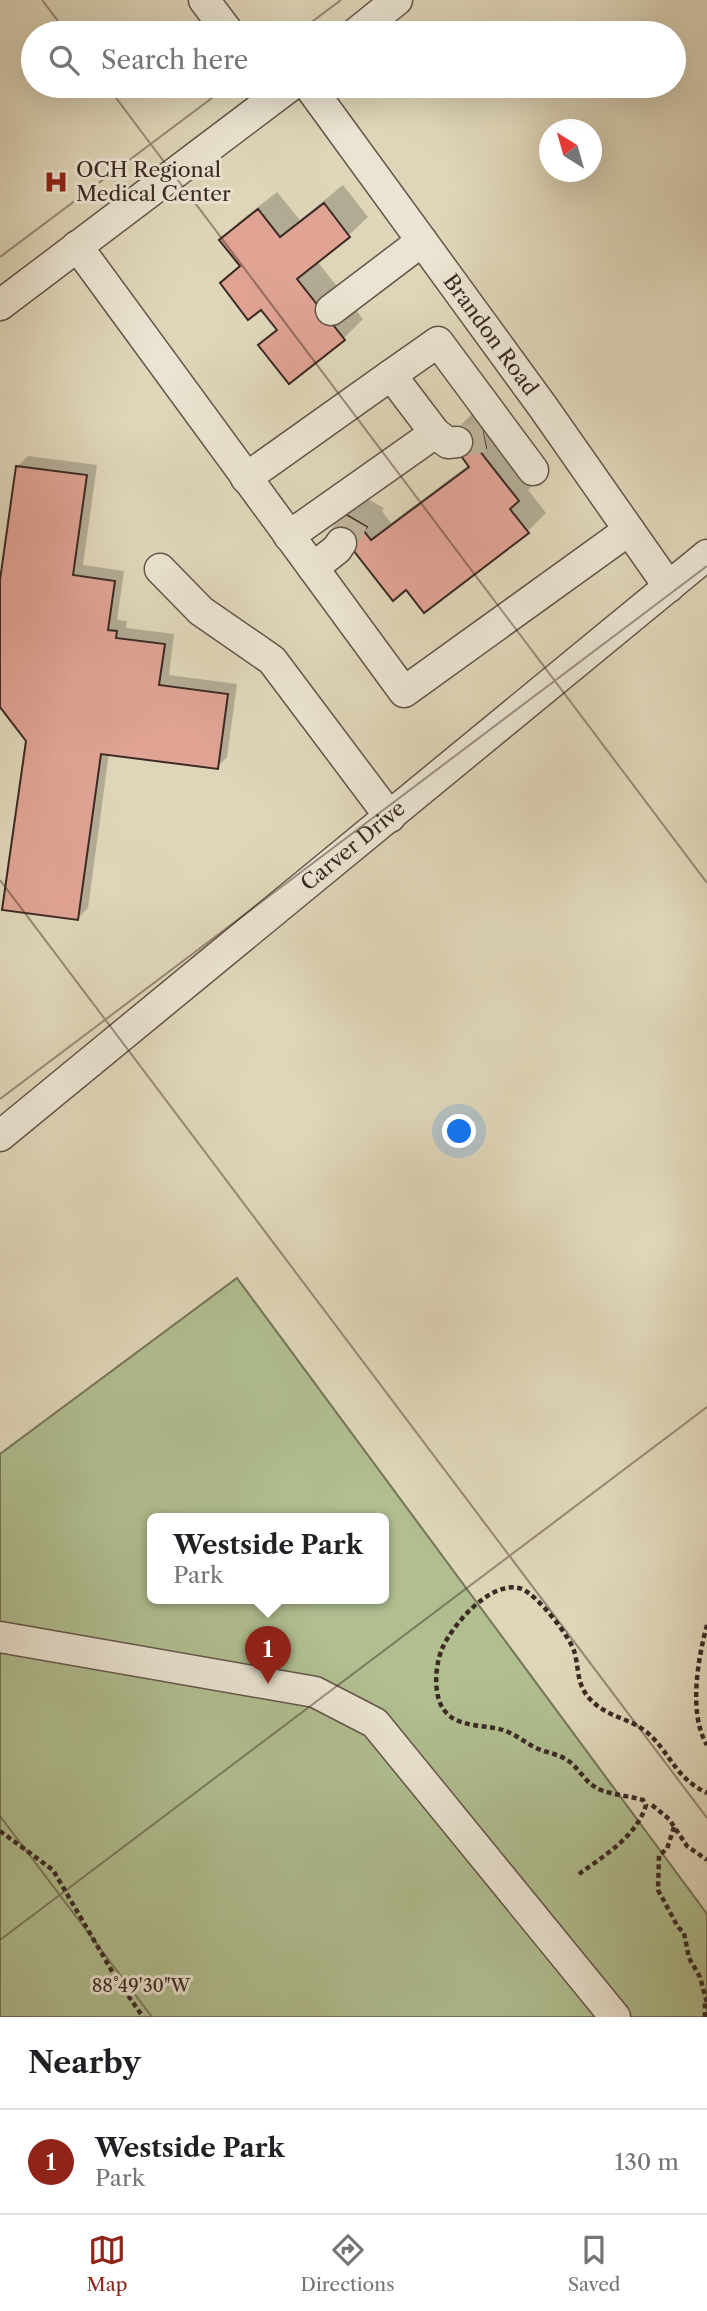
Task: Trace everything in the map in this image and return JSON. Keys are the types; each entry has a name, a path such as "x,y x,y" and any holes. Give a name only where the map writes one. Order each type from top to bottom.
{"street":[{"path":"204,0 220,21"},
{"path":"371,21 397,0"},
{"path":"0,305 266,98"},
{"name":"Brandon Road","path":"318,98 544,407 669,587"},
{"path":"331,310 422,240"},
{"path":"77,246 404,692 629,530"},
{"path":"246,478 438,342 470,437"},
{"path":"391,375 470,437 533,470"},
{"path":"289,536 347,519 470,437 544,407"},
{"path":"313,568 337,549 347,519"},
{"name":"Carver Drive","path":"0,1136 707,555"},
{"path":"160,569 201,611 272,660 390,817"},
{"path":"0,1637 315,1692 375,1723 615,2017"}],"path":[{"path":"579,1874 628,1835 646,1805 643,1800 601,1790 590,1783 568,1760 536,1748 509,1732 456,1721 445,1712 439,1699 437,1674 442,1650 450,1635 482,1597 512,1588 523,1590 559,1625 570,1642 575,1655 577,1675 590,1700 615,1718 645,1731 691,1785 707,1793"},
{"path":"707,1625 702,1646 696,1709 702,1737 707,1745"},
{"path":"652,1805 669,1819 687,1846 707,1860"},
{"path":"674,1827 667,1849 659,1855 658,1890 684,1933 689,1958 700,1977 706,2003 705,2017"},
{"path":"0,1831 53,1870 116,1978 143,2017"}],"green space":[{"path":"237,1278 707,1914 707,2017 0,2017 0,1454"}],"building":[{"path":"324,203 350,237 297,279 345,340 289,384 258,345 277,330 261,310 248,320 220,283 240,266 219,240 258,209 280,237"},
{"path":"481,424 486,448 479,450 519,501 510,509 529,533 424,613 406,590 393,601 353,550 330,537 343,513 367,527 364,531 371,540 469,467 459,453 454,429"},
{"path":"16,466 87,475 73,575 115,581 108,630 117,631 116,638 165,644 159,685 228,694 218,769 101,754 78,920 2,910 26,741 0,707 0,580"}],"tunnel":[{"path":"457,442 484,437"},
{"path":"341,543 354,520"}],"place":[{"name":"OCH Regional Medical Center","path":"56,182"},
{"name":"Westside Park","path":"268,1684"}]}
